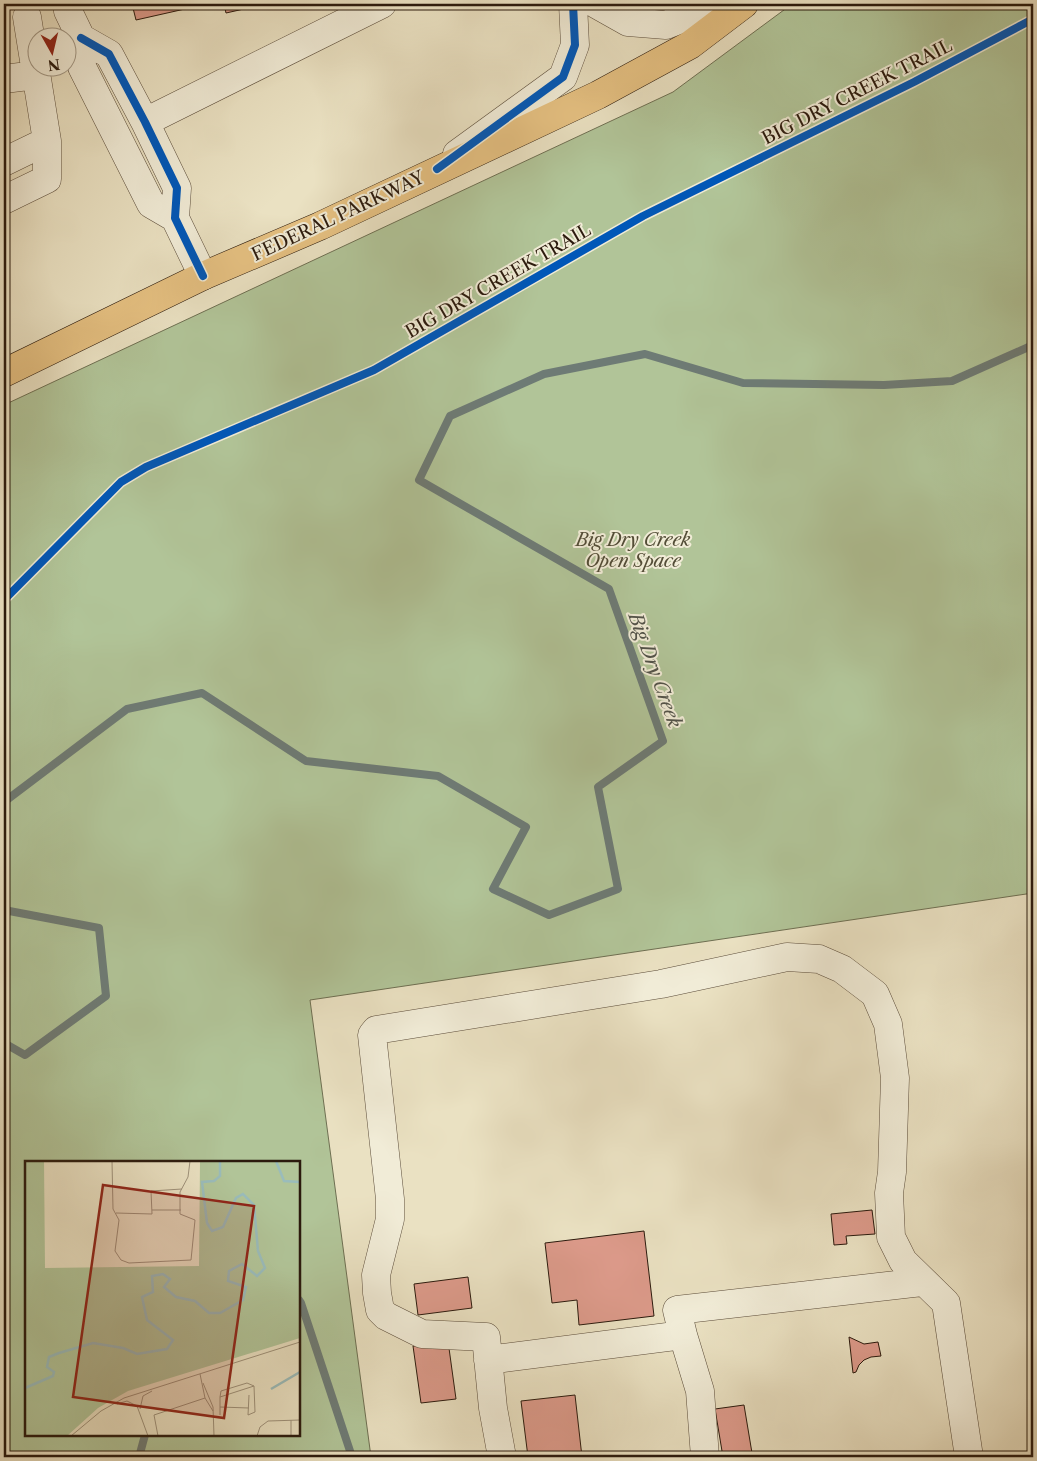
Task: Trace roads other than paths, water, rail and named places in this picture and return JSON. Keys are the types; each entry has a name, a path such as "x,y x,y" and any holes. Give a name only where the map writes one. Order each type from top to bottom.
{"main road":[{"name":"FEDERAL PARKWAY","path":"4,373 203,276 320,226 437,169 598,95 690,45 744,4"}],"street":[{"path":"66,4 81,38 82,67 151,204 175,218"},
{"path":"145,122 382,4"},
{"path":"437,169 563,76 575,45 573,4"},
{"path":"596,4 628,22 666,25 719,4"},
{"path":"27,17 29,28"},
{"path":"81,38 110,54 145,122 177,188 175,218 203,276"},
{"path":"4,79 28,76"},
{"path":"4,200 47,179 47,142 36,78"},
{"path":"4,162 47,142"},
{"path":"502,1457 493,1408 486,1337 422,1334 386,1316 380,1310 376,1276 390,1219 390,1199 372,1035 376,1030 661,984 787,957 819,958 842,969 875,994 888,1024 895,1078 892,1172 889,1193 891,1237 903,1261 922,1282 946,1303 969,1457"},
{"path":"705,1457 700,1391 677,1310 922,1282"},
{"path":"488,1360 683,1335"}],"waterway":[{"name":"Big Dry Creek","path":"4,802 127,709 202,693 306,761 438,776 526,827 493,889 549,915 618,889 598,787 663,741 609,589 419,480 450,416 544,374 645,354 743,383 884,385 952,381 1033,345"},
{"name":"Big Dry Creek","path":"4,910 99,928 106,996 25,1055 4,1043"},
{"name":"Big Dry Creek","path":"300,1302 352,1457"},
{"name":"Big Dry Creek","path":"139,1457 145,1436"}],"park label":[{"name":"Big Dry Creek Open Space","path":"633,550"}]}
